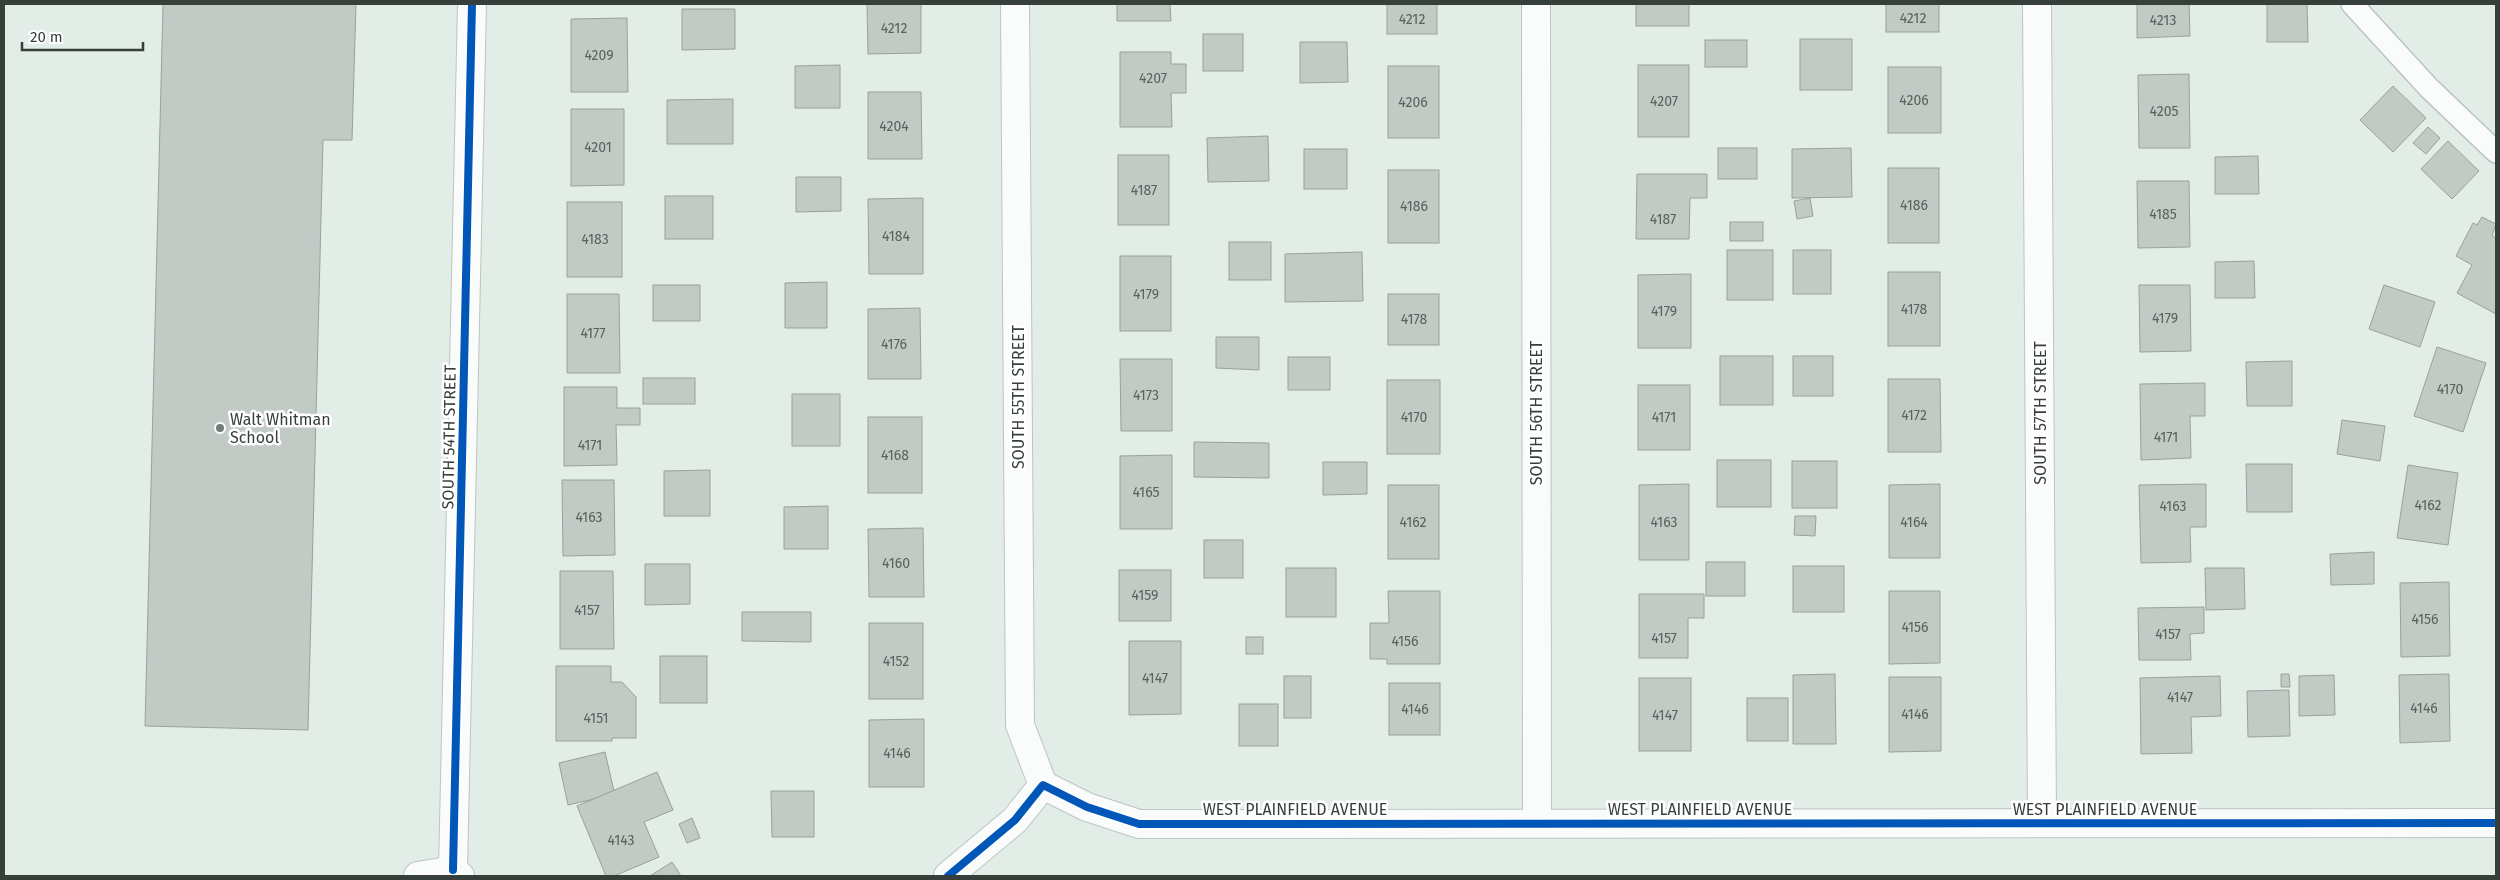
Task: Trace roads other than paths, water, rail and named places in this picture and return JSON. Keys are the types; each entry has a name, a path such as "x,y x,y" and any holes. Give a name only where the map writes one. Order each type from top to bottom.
{"street":[{"name":"SOUTH 54TH STREET","path":"456,873 472,4"},
{"name":"SOUTH 55TH STREET","path":"1015,4 1020,725 1043,785"},
{"name":"SOUTH 56TH STREET","path":"1536,4 1537,822"},
{"name":"SOUTH 57TH STREET","path":"2037,4 2042,822"},
{"path":"948,876 1015,820 1043,785"},
{"name":"WEST PLAINFIELD AVENUE","path":"1043,785 1087,808 1139,824 1537,822 2496,823"},
{"path":"418,876 456,873"}],"lane":[{"path":"2352,4 2429,88 2496,152"}],"place":[{"name":"Walt Whitman School","path":"220,428"}]}
